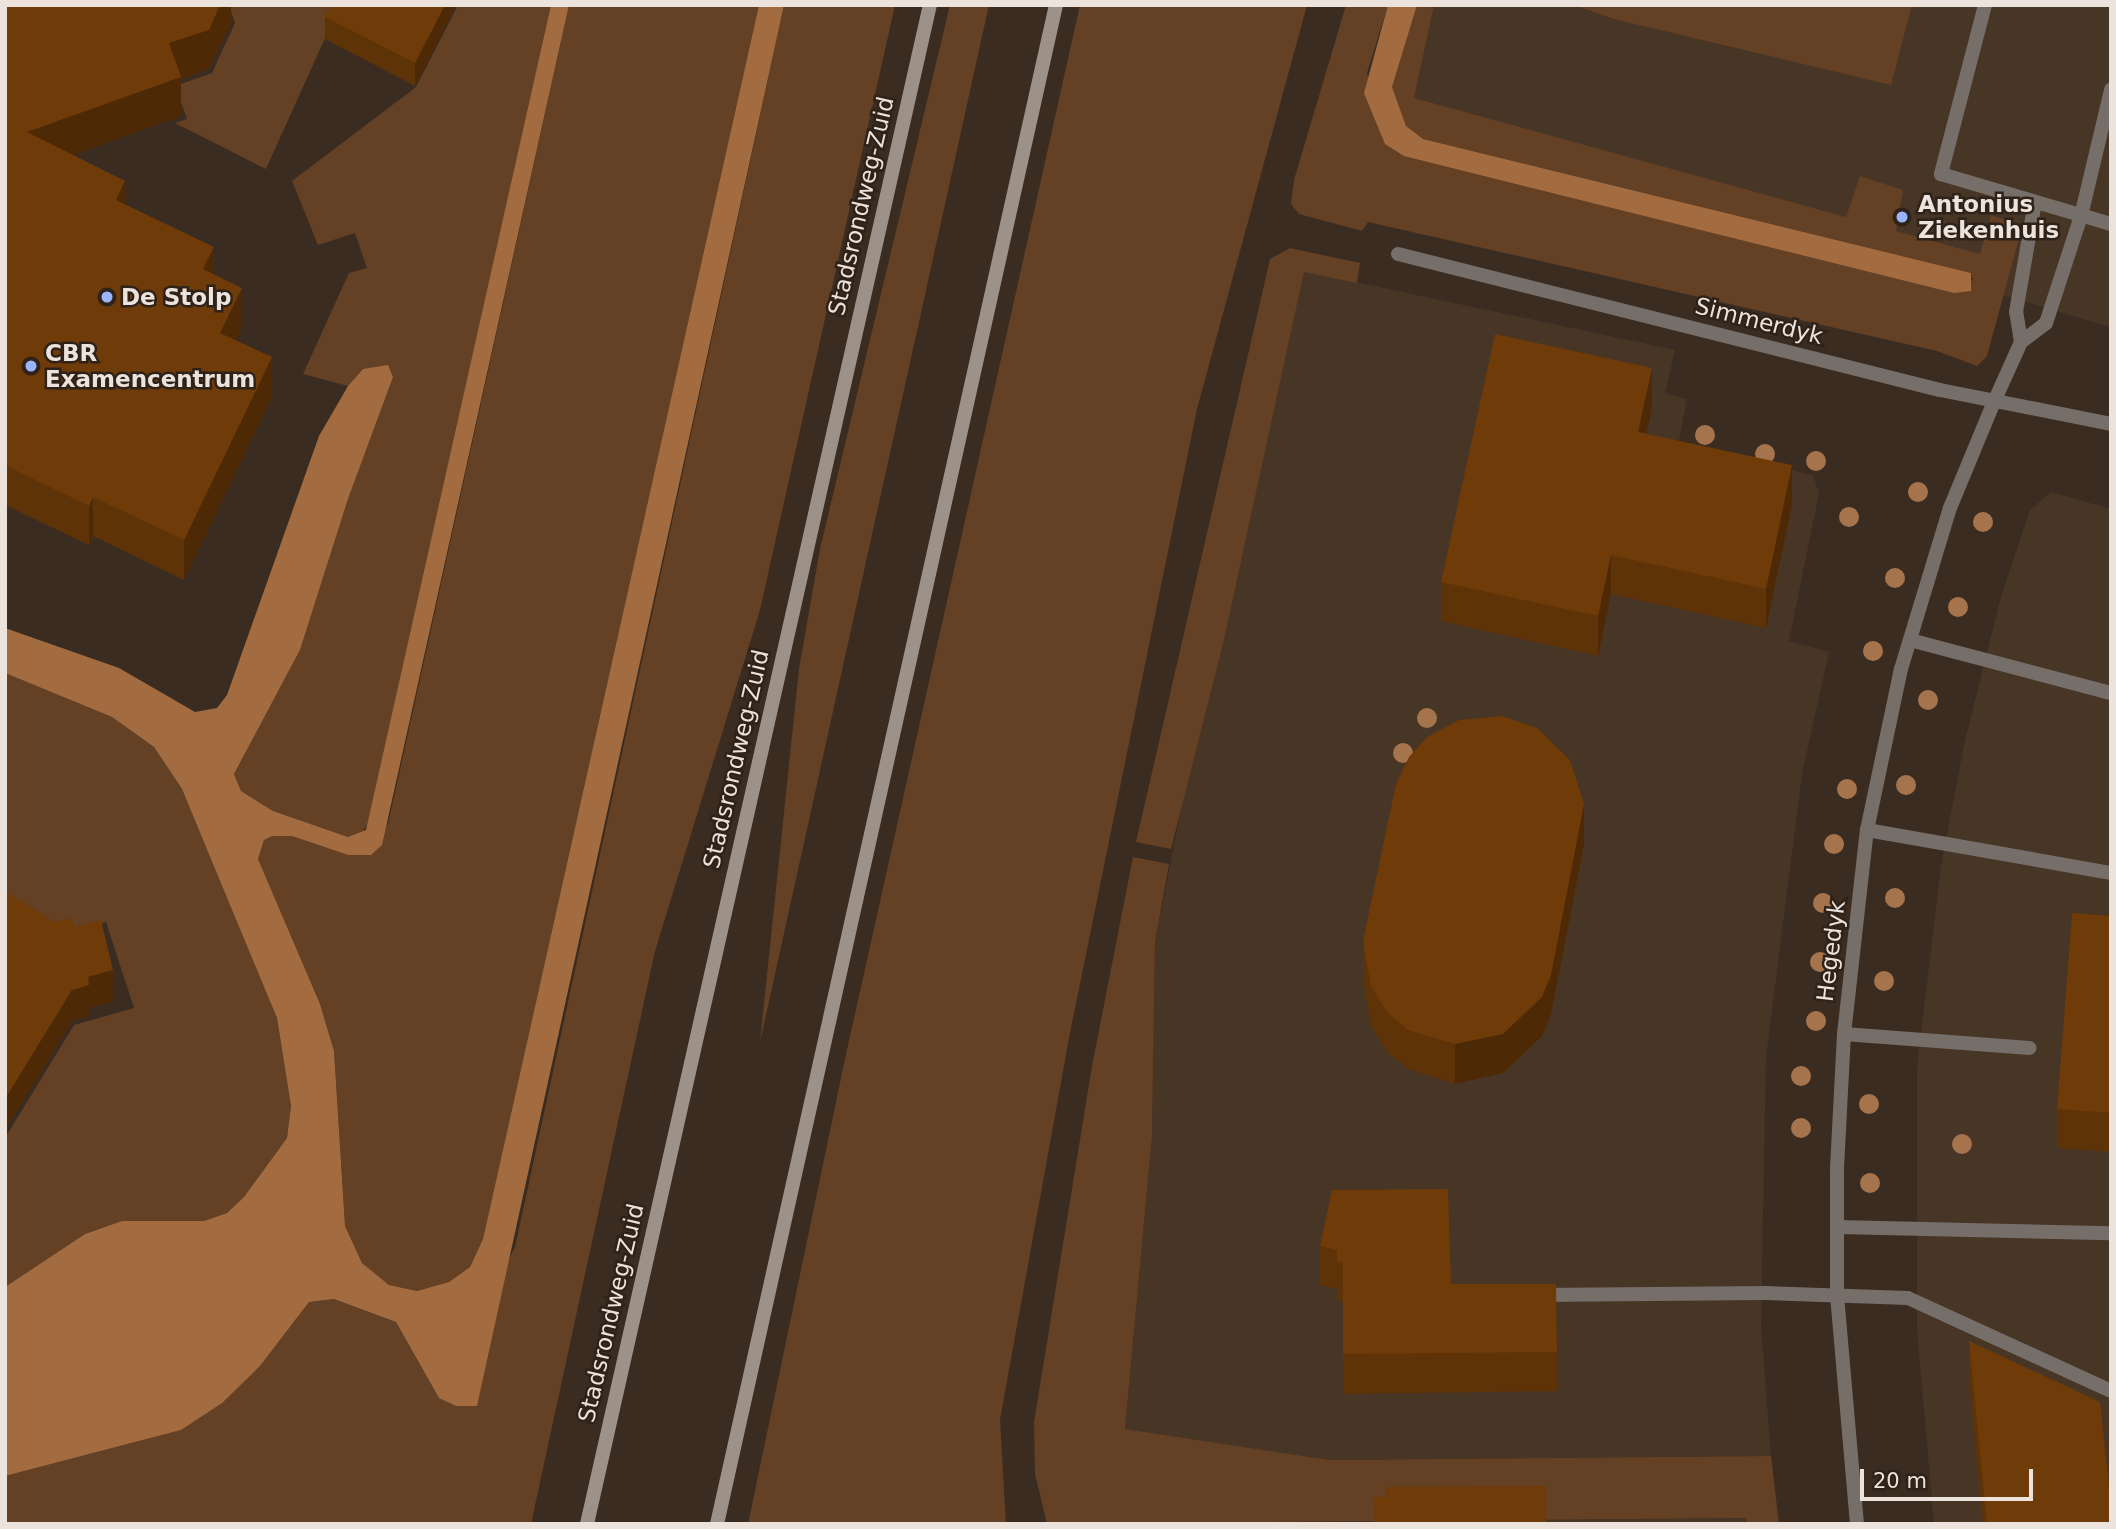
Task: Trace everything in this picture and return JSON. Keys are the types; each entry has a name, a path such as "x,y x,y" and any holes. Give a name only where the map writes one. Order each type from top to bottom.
{"main road":[{"name":"Stadsrondweg-Zuid","path":"587,1524 930,5"},
{"path":"717,1524 1056,5"}],"street":[{"path":"1985,5 1941,174 2111,224"},
{"path":"2035,202 2016,312 2021,342 2046,323 2081,216 2111,90"},
{"name":"Simmerdyk","path":"1398,254 1993,402 2111,424"},
{"name":"Hegedyk","path":"1857,1524 1837,1297 1837,1227 1844,1034 1867,830 1910,639 1950,509 1993,402 2021,342"},
{"path":"1910,639 2111,693"},
{"path":"1867,830 2111,873"},
{"path":"1844,1034 2029,1048"},
{"path":"1837,1227 2111,1233"},
{"path":"1516,1296 1766,1293 1908,1298 2111,1391"}],"shaded area":[{"path":"229,5 340,5 266,169 175,123 187,119 175,86 212,73 235,23"},
{"path":"458,5 551,5 370,820 360,836 348,837 273,811 241,791 234,774 300,650 348,499 393,377 363,369 348,386 303,374 349,273 367,268 355,233 318,245 292,181 416,87"},
{"path":"551,5 569,5 382,845 371,855 348,855 292,836 272,836 264,840 258,859 320,1004 334,1051 345,1226 362,1263 389,1285 417,1291 449,1282 470,1267 483,1239 759,5 784,5 477,1406 456,1406 439,1398 396,1322 334,1299 309,1302 260,1366 222,1403 181,1430 5,1476 5,1287 85,1234 122,1221 204,1221 227,1213 244,1197 287,1138 291,1106 277,1018 182,789 154,747 112,717 5,673 5,628 119,668 195,712 217,708 227,695 319,436 348,386 363,369 388,365 393,377 348,499 300,650 234,774 241,791 273,811 348,837 366,830"},
{"path":"569,5 759,5 483,1239 470,1267 449,1282 417,1291 389,1285 362,1263 345,1226 334,1051 320,1004 258,859 264,840 272,836 292,836 348,855 388,824"},
{"path":"784,5 895,5 760,610 655,951 531,1524 5,1524 5,1476 181,1430 260,1366 309,1302 334,1299 396,1322 439,1398 515,1247"},
{"path":"950,5 989,5 760,1042 799,669 820,549"},
{"path":"1080,5 1307,5 1197,409 1069,1038 1000,1420 1006,1524 748,1524 846,1054"},
{"path":"1346,5 1388,5 1367,73 1385,144 1974,281 1971,273 1423,139 1406,126 1392,87 1417,5 1434,5 1414,98 1846,217 1860,176 1903,190 1896,231 1980,254 1991,215 2010,222 2020,235 1987,356 1977,366 1937,351 1368,222 1362,231 1299,214 1291,204 1294,180"},
{"path":"1388,5 1417,5 1392,87 1406,126 1423,139 1971,273 1971,291 1954,293 1404,156 1385,144 1364,93"},
{"name":"Antonius Ziekenhuis","path":"1402,5 2111,5 2111,327 1960,283 1425,151 1381,74"},
{"path":"1574,5 1912,5 1891,85 1614,19"},
{"path":"1290,248 1360,263 1357,283 1304,272 1224,640 1171,849 1136,842 1270,259"},
{"path":"1304,271 1675,350 1665,393 1687,399 1678,446 1813,475 1819,493 1789,641 1829,652 1802,774 1766,1058 1761,1326 1771,1456 1330,1460 1125,1429 1152,1136 1155,942 1192,754 1224,640"},
{"path":"2051,492 2111,509 2111,1524 1934,1524 1917,1330 1917,1067 1941,866 1965,740 2001,596 2030,510"},
{"path":"5,673 112,717 154,747 182,789 251,948 277,1018 291,1106 287,1138 244,1197 227,1213 204,1221 122,1221 85,1234 5,1287 5,1138 74,1025 134,1008 106,922 63,933 5,897"},
{"path":"1133,857 1169,864 1155,942 1152,1136 1125,1429 1330,1460 1771,1456 1779,1524 1747,1524 1747,1518 1047,1524 1035,1474 1034,1422 1092,1066"},
{"path":"1747,1518 1747,1524 1371,1521 1551,1520"}],"building":[{"name":"De Stolp","path":"5,5 220,5 209,30 169,43 181,77 27,132 125,181 116,200 214,247 203,269 242,288 220,333 272,357 184,540 93,497 89,506 5,465"},
{"path":"331,5 445,5 415,63 325,17"},
{"path":"1495,334 1652,368 1638,432 1792,465 1766,589 1611,555 1598,616 1441,582"},
{"path":"1502,716 1537,728 1570,760 1584,804 1551,975 1542,997 1503,1034 1455,1044 1408,1030 1387,1012 1371,986 1363,941 1396,784 1409,757 1427,737 1459,720"},
{"path":"5,891 55,922 72,918 74,927 101,920 113,970 88,977 89,985 72,990 5,1099"},
{"path":"2072,913 2111,916 2111,1113 2057,1109"},
{"path":"1448,1189 1451,1284 1556,1284 1557,1352 1343,1354 1343,1263 1337,1261 1337,1250 1320,1246 1332,1190"},
{"path":"1969,1341 2100,1402 2111,1524 1987,1524"},
{"path":"1545,1486 1546,1524 1374,1524 1373,1497 1385,1497 1385,1487"}],"place":[{"name":"Antonius Ziekenhuis","path":"1902,217"},
{"name":"De Stolp","path":"107,297"},
{"name":"CBR Examencentrum","path":"31,366"}]}
